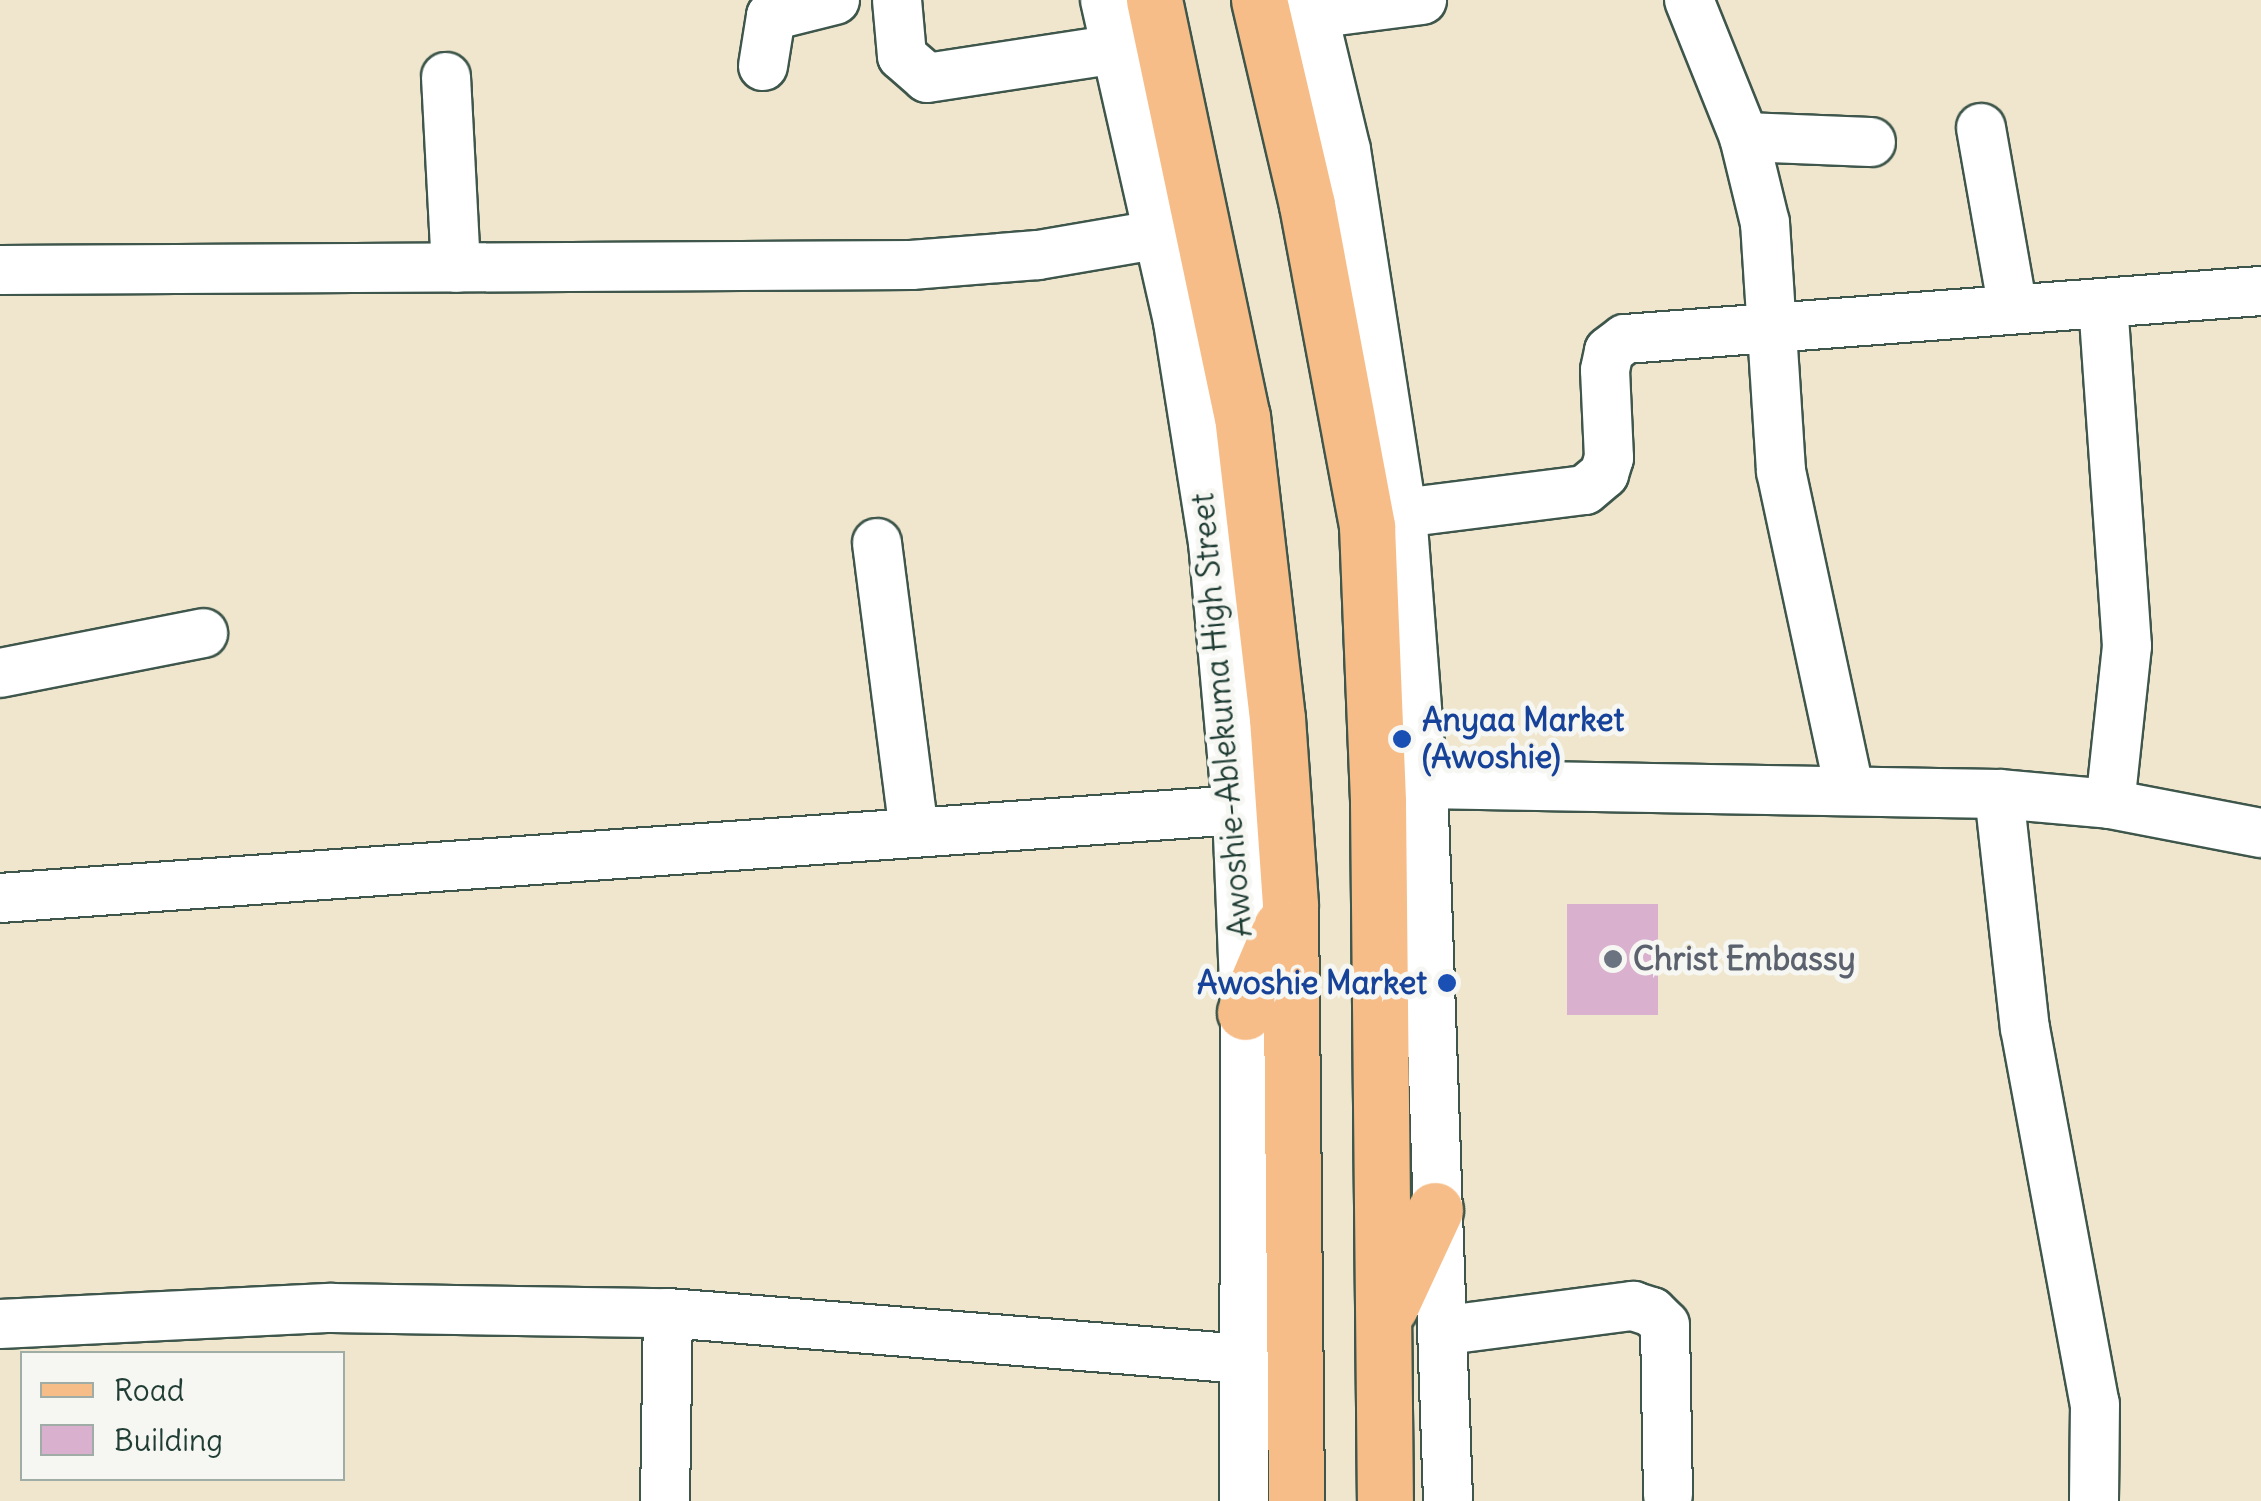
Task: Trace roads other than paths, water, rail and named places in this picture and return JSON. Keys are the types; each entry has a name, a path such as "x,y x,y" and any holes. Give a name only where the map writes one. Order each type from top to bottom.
{"main road":[{"name":"Awoshie-Ablekuma High Street","path":"1154,0 1242,416 1276,718 1290,906 1296,1501"},
{"path":"1259,0 1358,367 1378,802 1385,1501"},
{"path":"1245,1012 1290,906"},
{"path":"1383,1323 1435,1210"}],"street":[{"path":"763,66 771,16 796,5 835,0"},
{"path":"897,0 902,56 912,72 926,78 1117,49"},
{"name":"Awoshie-Ablekuma High Street","path":"1105,0 1161,234 1212,542 1237,810 1245,1012 1244,1501"},
{"path":"1422,0 1312,7 1346,150 1358,367 1402,513 1423,784 1435,1210 1447,1330 1448,1501"},
{"path":"1690,0 1744,137 1766,223 1780,470 1849,788"},
{"path":"446,77 456,268"},
{"path":"1981,128 2013,309"},
{"path":"1744,137 1871,142"},
{"path":"0,270 928,265 1161,234"},
{"path":"1402,513 1585,490 1604,474 1609,458 1609,351 1624,340 2261,291"},
{"path":"2103,303 2127,646 2110,804"},
{"path":"877,542 914,832"},
{"path":"0,672 203,633"},
{"path":"1423,784 1849,788 1999,794 2110,804 2261,833"},
{"path":"1999,794 2025,1028 2095,1404 2094,1501"},
{"path":"0,898 1237,810"},
{"path":"1447,1330 1633,1306 1652,1312 1665,1325 1668,1495"},
{"path":"0,1324 332,1308 668,1313 1244,1359"},
{"path":"665,1501 668,1313"}],"place":[{"name":"Anyaa Market (Awoshie)","path":"1402,739"},
{"name":"Christ Embassy","path":"1613,959"},
{"name":"Awoshie Market","path":"1447,983"}]}
